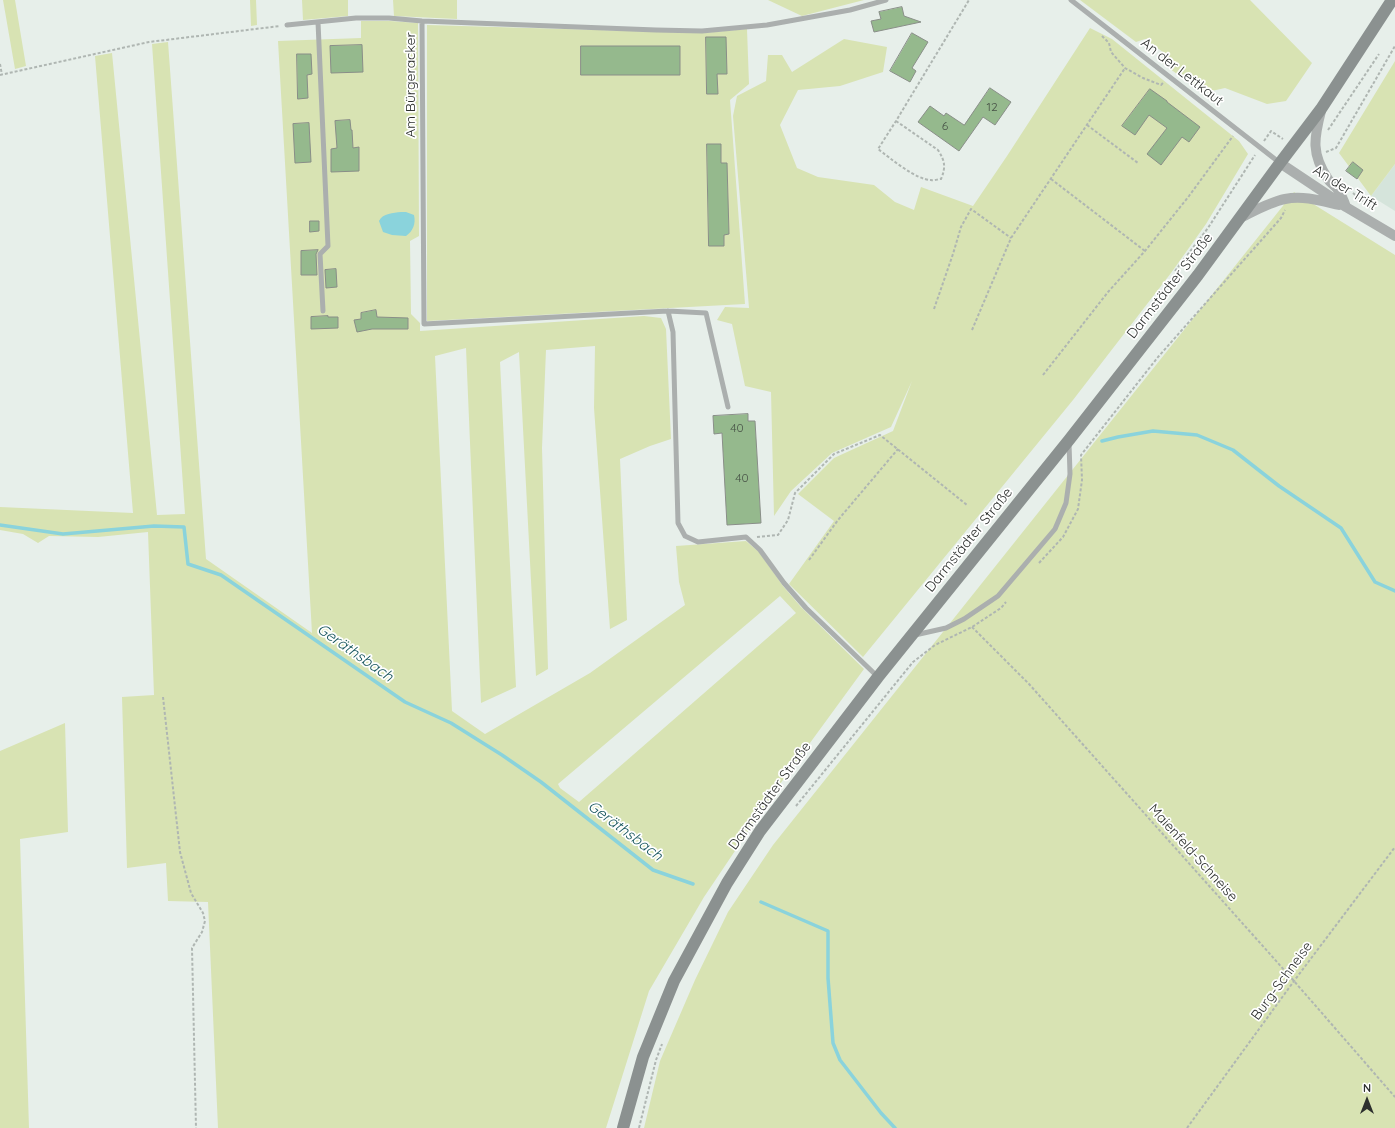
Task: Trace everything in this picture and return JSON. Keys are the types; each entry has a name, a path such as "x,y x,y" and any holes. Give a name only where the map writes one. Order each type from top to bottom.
{"main road":[{"name":"Darmstädter Straße","path":"624,1128 643,1057 674,981 727,883 760,832 878,676 1069,440 1198,275 1321,109 1392,0"}],"street":[{"path":"1321,109 1314,143 1316,155 1328,179 1338,189 1346,207"},
{"name":"An der Trift","path":"1280,163 1346,207 1395,236"},
{"path":"1242,217 1271,203 1286,198 1319,200 1346,207"}],"lane":[{"name":"Am Bürgeracker","path":"668,311 424,324 422,21 702,31 767,25 850,10 886,0"},
{"name":"An der Lettkaut","path":"1071,0 1169,78 1280,163"},
{"path":"287,25 356,18 389,18 422,21"},
{"path":"318,22 328,246 320,254 322,311"},
{"path":"728,407 706,314 668,311 672,332 678,523 685,536 698,542 746,537 760,550 784,583 806,608 878,676"},
{"path":"912,635 946,628 964,619 998,596 1055,529 1066,503 1070,474 1069,440"}],"path":[{"path":"896,121 938,150 942,157 945,170 940,179 931,180 922,178 904,168 878,149 970,0"},
{"path":"0,64 1,75 149,42 287,25"},
{"path":"1098,32 1108,43 1111,52 1125,68 1143,78 1161,85 1169,78"},
{"path":"1324,153 1336,148 1395,46"},
{"path":"1326,134 1379,54"},
{"path":"972,330 1011,238 1125,68"},
{"path":"1087,125 1138,163"},
{"path":"1043,375 1108,292 1189,196 1237,130"},
{"path":"1175,271 1208,228 1271,131 1293,146"},
{"path":"1051,179 1145,250"},
{"path":"1353,193 1374,210"},
{"path":"1035,568 1063,537 1078,509 1082,480 1081,455 1158,357 1281,218 1288,205 1286,198"},
{"path":"934,309 961,226 971,209 1011,238"},
{"path":"746,537 778,535 788,520 795,493 834,454 880,435 967,505"},
{"path":"809,560 838,520 898,449"},
{"path":"792,810 913,662 935,644 972,627 1001,608 1010,596"},
{"name":"Maienfeld-Schneise","path":"972,627 1029,684 1294,981 1395,1097"},
{"path":"163,697 180,852 191,892 203,912 205,921 202,932 192,948 196,1128"},
{"name":"Burg-Schneise","path":"1187,1128 1294,981 1395,847"},
{"path":"639,1128 656,1060 664,1040"}],"shaded area":[{"path":"1395,164 1395,211 1371,196"}],"green space":[{"path":"3,0 15,0 26,66 15,69"},
{"path":"250,0 256,0 257,25 251,26"},
{"path":"302,0 348,0 348,16 303,20"},
{"path":"393,0 457,0 457,19 394,16"},
{"path":"768,0 864,0 802,16"},
{"path":"1080,0 1250,0 1312,63 1286,101 1267,104 1225,88 1203,93 1162,63 1167,55 1145,39 1136,42"},
{"path":"361,21 418,23 419,236 410,241 411,314 420,323 420,331 644,316 661,318 666,329 671,439 620,459 627,620 610,629 594,408 595,346 546,350 542,448 548,669 536,676 519,352 500,362 516,687 481,703 466,348 435,356 452,711 485,734 590,673 685,605 679,582 676,546 746,541 759,552 783,586 801,607 864,669 780,784 704,897 649,991 606,1128 218,1128 208,902 168,901 166,863 127,868 122,697 154,695 148,532 98,537 49,536 38,543 23,534 0,530 0,507 133,513 95,56 112,53 157,515 185,514 152,44 168,42 206,559 312,633 278,41 361,38","holes":["780,596 796,613 579,802 560,788 558,784"]},
{"path":"427,25 702,33 747,29 749,84 730,100 745,304 427,321"},
{"path":"1090,28 1112,39 1239,141 1248,154 1206,224 1171,273 1073,400 863,657 789,584 834,521 798,494 834,458 893,431 912,381 891,427 832,453 791,491 774,516 771,392 745,386 732,324 717,320 725,307 749,308 733,116 737,96 766,81 768,55 782,55 792,72 844,39 887,47 883,72 840,86 798,90 780,125 797,168 818,177 874,185 895,202 914,210 921,187 973,206"},
{"path":"1395,61 1395,164 1371,196 1339,153"},
{"path":"1294,192 1395,255 1395,1128 644,1128 660,1061 695,980 728,912 773,845"},
{"path":"65,723 68,832 20,839 29,1128 0,1128 0,751"}],"water":[{"path":"401,212 414,215 414,224 410,232 406,236 392,235 383,232 379,221 381,218 388,214"}],"building":[{"path":"902,7 904,16 921,22 874,32 871,21 881,19 879,12"},
{"path":"912,33 928,42 912,68 916,71 910,82 890,71"},
{"path":"706,37 726,37 727,74 717,74 718,94 707,94"},
{"path":"362,45 363,72 331,73 330,46"},
{"path":"581,46 680,46 680,75 581,75"},
{"path":"297,54 311,54 312,74 307,75 308,98 298,99"},
{"path":"990,88 1011,102 995,125 983,117 959,151 918,122 930,106 944,116 946,113 964,125"},
{"path":"1150,89 1200,127 1189,142 1182,137 1161,165 1147,154 1167,128 1149,115 1135,135 1122,126"},
{"path":"350,120 353,148 359,147 359,171 331,172 331,149 337,148 335,121"},
{"path":"309,123 311,162 295,163 293,124"},
{"path":"707,144 721,144 721,163 727,163 729,234 724,235 724,246 709,246"},
{"path":"1353,162 1363,170 1357,179 1346,171"},
{"path":"310,221 319,221 319,231 310,232"},
{"path":"318,250 316,254 317,275 301,275 301,251"},
{"path":"336,269 337,287 326,288 325,270"},
{"path":"376,310 377,317 408,318 408,329 372,329 357,332 354,320 361,319 361,313"},
{"path":"311,317 338,317 338,328 311,329"},
{"path":"748,414 748,421 755,421 761,523 727,525 722,433 714,434 713,416"}],"waterway":[{"path":"1102,441 1153,431 1197,435 1233,450 1279,486 1341,528 1375,582 1395,591"},
{"name":"Geräthsbach","path":"0,525 63,534 154,526 184,527 188,564 221,575 405,702 451,723 502,755 541,782 653,870 693,884"},
{"name":"Geräthsbach","path":"761,902 828,931 828,978 833,1043 840,1060 881,1113 895,1128"}]}
